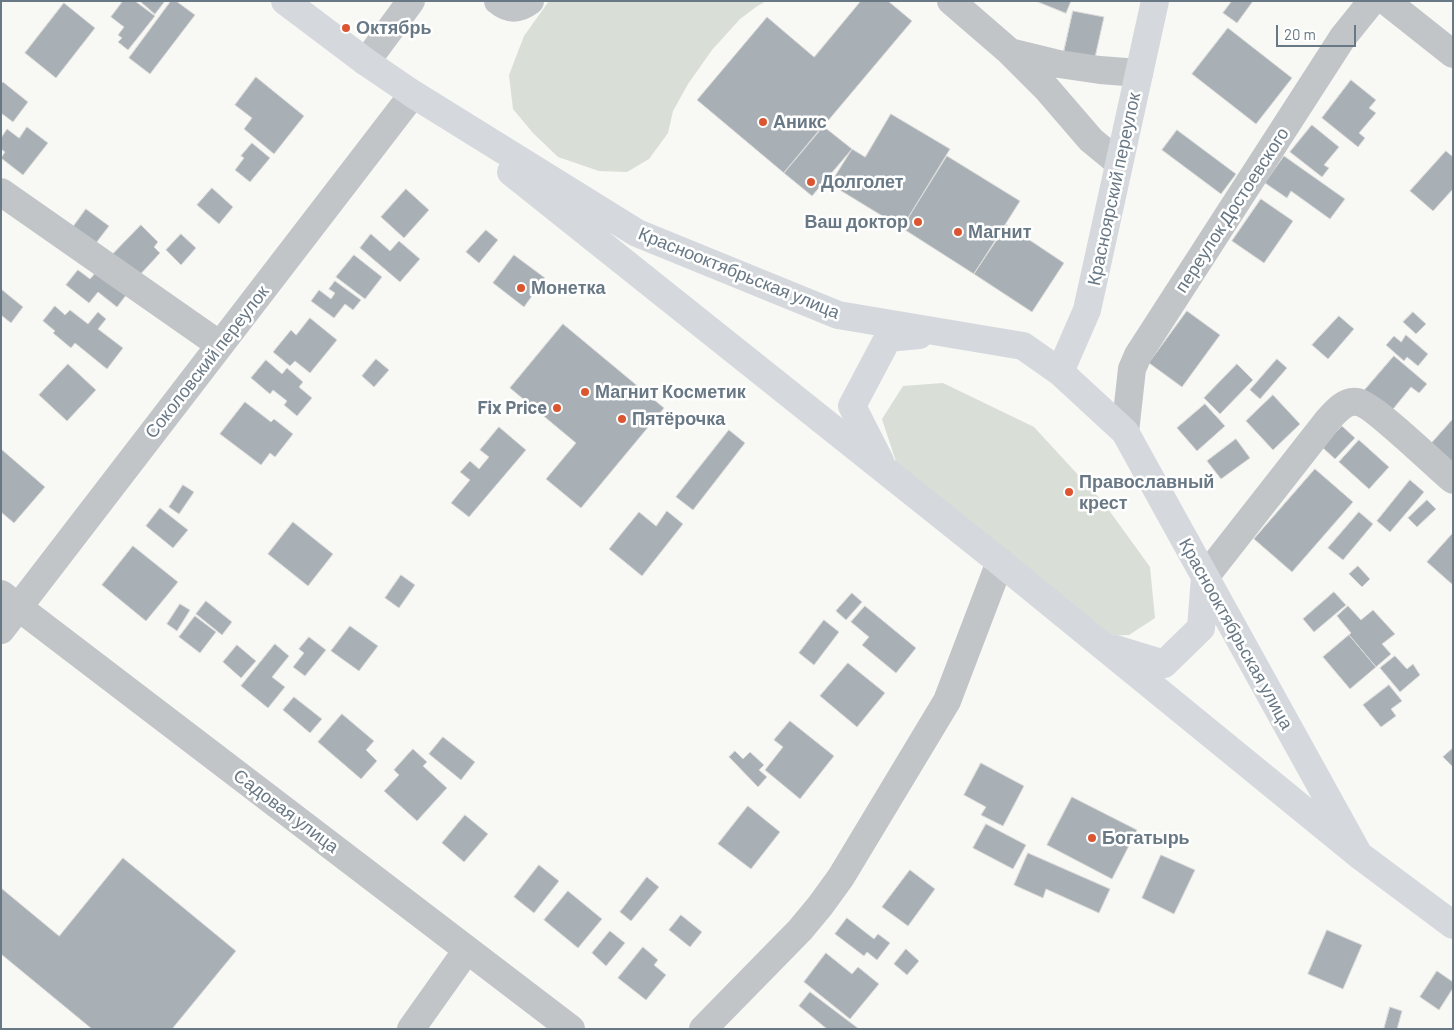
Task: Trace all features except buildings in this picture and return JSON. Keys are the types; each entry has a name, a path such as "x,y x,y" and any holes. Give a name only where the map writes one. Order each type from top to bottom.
{"main road":[{"name":"Красноярский переулок","path":"1060,372 1087,310 1154,1"},
{"name":"Краснооктябрьская улица","path":"289,2 366,62 413,94 636,233 838,315 1023,346 1060,372 1125,432 1359,855"},
{"name":"Краснооктябрьская улица","path":"413,94 1000,562 1359,855 1453,925"},
{"path":"885,470 852,406 888,338 948,333"},
{"path":"1104,646 1164,664 1201,628 1204,577"}],"street":[{"path":"366,62 411,1"},
{"path":"498,1 512,9 530,1"},
{"path":"951,1 1010,52 1047,89 1091,140 1119,163"},
{"name":"переулок Достоевского","path":"1125,432 1132,369 1138,355 1343,38 1372,1"},
{"path":"1386,1 1453,54"},
{"path":"1010,52 1060,64 1139,73"},
{"name":"Соколовский переулок","path":"1,630 10,601 220,346 413,94"},
{"path":"1,192 220,346"},
{"path":"1204,577 1328,420 1346,404 1356,401 1366,405 1453,480"},
{"path":"703,1029 800,930 841,877 947,701 1000,562"},
{"name":"Садовая улица","path":"10,601 571,1029"},
{"path":"410,1029 467,950"}],"shaded area":[{"path":"549,1 766,1 740,19 712,50 688,84 673,111 668,133 649,159 627,172 599,171 558,157 533,133 513,109 509,75 524,36"},
{"path":"943,383 1034,427 1103,502 1150,567 1155,618 1129,635 1102,636 900,474 882,419 903,386"}],"place":[{"name":"Октябрь","path":"346,28"},
{"name":"Аникс","path":"763,122"},
{"name":"Долголет","path":"811,182"},
{"name":"Ваш доктор","path":"918,222"},
{"name":"Магнит","path":"958,232"},
{"name":"Монетка","path":"521,288"},
{"name":"Магнит Косметик","path":"585,392"},
{"name":"Fix Price","path":"557,408"},
{"name":"Пятёрочка","path":"622,419"},
{"name":"Православный крест","path":"1069,492"},
{"name":"Богатырь","path":"1092,838"}]}
